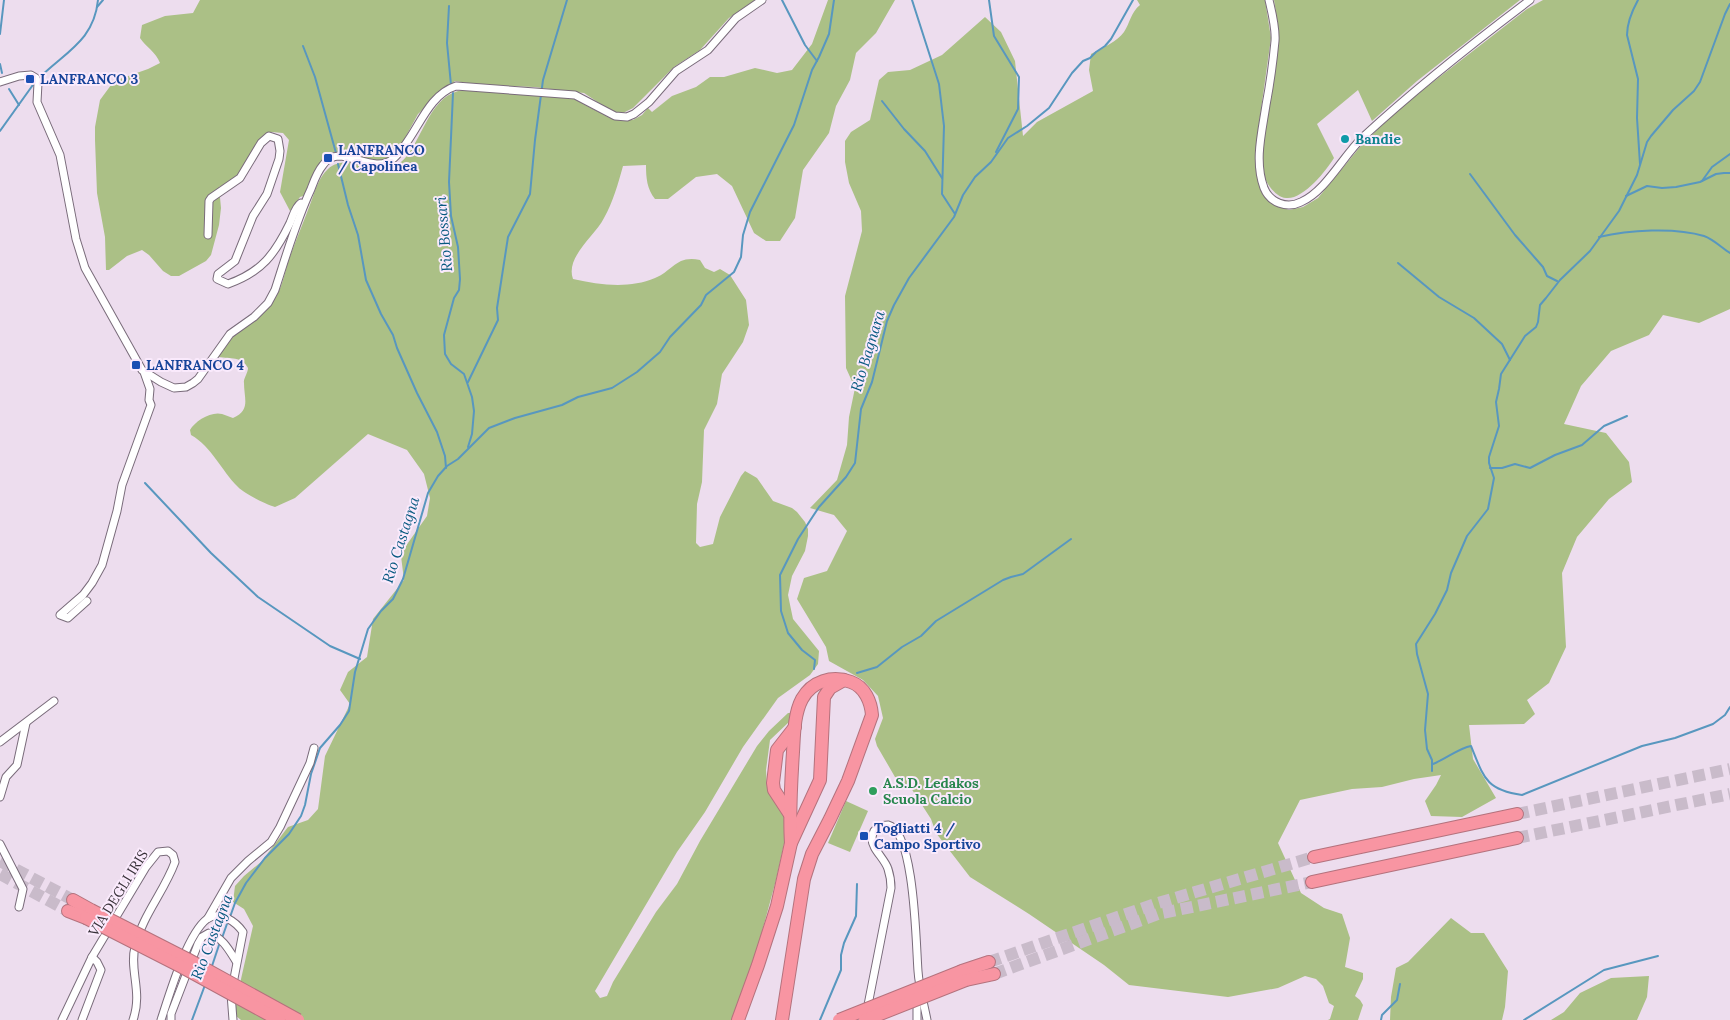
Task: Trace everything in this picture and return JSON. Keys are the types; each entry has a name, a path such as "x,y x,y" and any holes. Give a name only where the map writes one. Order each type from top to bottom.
{"highway":[{"path":"782,1020 804,879 812,854 848,781 872,716 872,706 866,695 860,687 852,682 826,679 812,686 801,700 794,727 789,813 791,844"},
{"path":"738,1020 774,914 791,844 820,780 824,697 830,688 844,680"},
{"path":"789,813 774,790 773,783 777,750 794,727"},
{"path":"1314,858 1517,814"},
{"path":"1312,882 1517,838"},
{"path":"70,905 188,959 298,1020"},
{"path":"89,914 279,1020"},
{"path":"840,1020 992,968"},
{"path":"865,1020 964,976"}],"street":[{"path":"142,370 174,388 186,387 198,379 230,334 268,303 275,290 304,204 317,174 327,161 340,156 379,164 389,162 398,153 434,102 446,90 456,86 567,94 586,100 614,116 623,117 631,115 649,102 676,71 708,50 736,18 762,0"},
{"path":"1269,0 1275,39 1260,138 1259,160 1264,187 1268,196 1279,204 1285,205 1299,204 1314,195 1362,138 1397,106 1530,0"},
{"path":"0,82 19,76 32,75 36,78 38,83 37,102 60,154 76,239 85,268 142,370 150,389 151,405 122,485 102,565 92,584 83,595 60,615 68,618 87,601"},
{"path":"208,235 209,201 240,178 261,143 269,136 278,139 280,151 267,194 250,223 238,257 232,265 218,274 217,279 228,284 260,268 284,235 297,205 300,203 304,204"},
{"path":"0,742 54,701"},
{"path":"0,797 6,777 17,764 26,723"},
{"path":"161,1020 187,950 231,878 271,842 280,828 310,763 314,748"},
{"path":"865,1020 892,888 888,867 872,839 875,830 884,825 893,828 898,834 908,861 912,883 918,973 917,1020"},
{"path":"0,844 23,889 19,907"},
{"name":"VIA DEGLI IRIS","path":"62,1020 92,957 155,855 161,851 171,853 175,859 172,870 142,924 134,949 138,990 137,1008 133,1020"},
{"path":"208,918 215,916 228,918 237,923 243,932 231,994 233,1020"},
{"path":"170,1020 202,937 209,934 222,940 236,961"},
{"name":"VIA DEGLI IRIS","path":"82,1020 101,970 92,957"},
{"path":"918,973 927,1020"}],"green space":[{"path":"200,0 755,0 729,18 700,50 674,67 633,108 623,113 611,111 584,93 534,87 480,85 455,81 418,114 400,147 390,157 379,161 334,152 328,156 316,170 306,195 300,197 290,211 280,192 289,140 283,133 271,132 260,139 245,170 228,183 219,187 221,208 219,225 211,255 206,261 179,276 171,276 163,271 142,250 127,256 109,270 106,270 105,237 97,193 95,140 95,127 100,100 114,81 160,63 140,38 142,25 165,16 193,13"},
{"path":"828,0 895,0 876,33 856,53 850,80 836,106 829,133 803,170 795,218 780,241 766,241 754,233 732,186 717,174 696,177 668,199 655,199 650,191 646,165 623,166 607,212 600,225 577,255 572,271 573,279 614,285 635,284 655,278 675,264 692,259 700,260 705,268 714,272 720,269 730,275 746,300 749,325 743,342 722,374 717,404 704,430 702,482 697,504 696,543 700,547 713,544 720,517 745,471 757,478 773,501 792,508 797,512 808,529 805,551 792,576 788,595 793,619 819,651 818,664 810,675 778,698 743,747 705,812 677,852 595,991 600,998 607,996 613,982 656,912 677,884 700,841 757,746 769,731 788,713 794,713 790,721 770,740 766,770 767,787 785,817 784,844 760,939 734,1020 241,1020 236,1016 234,1010 253,926 244,909 233,902 235,886 261,862 288,827 308,820 318,809 325,756 350,704 340,690 348,672 367,657 373,619 404,580 401,556 403,550 427,516 430,498 424,474 407,450 368,434 295,498 275,507 245,493 232,480 211,452 191,435 190,430 199,420 208,415 218,413 233,418 239,415 244,408 244,381 248,368 239,360 219,357 219,353 232,338 258,318 273,302 316,189 325,172 336,164 346,162 378,166 398,164 412,148 436,107 452,93 463,90 572,98 608,117 619,120 633,120 642,115 648,108 652,112 672,96 696,87 710,77 724,77 755,68 777,73 792,70 812,44"},
{"path":"1137,0 1265,0 1271,38 1257,138 1257,170 1262,193 1273,204 1289,210 1303,207 1318,198 1360,147 1397,110 1527,9 1543,0 1730,0 1730,309 1699,323 1663,315 1649,335 1611,351 1581,386 1564,424 1606,433 1629,462 1632,482 1609,499 1577,537 1562,573 1566,647 1549,683 1527,700 1535,714 1524,724 1469,725 1473,759 1496,798 1462,817 1431,816 1425,801 1441,775 1382,787 1352,789 1300,800 1278,843 1301,893 1324,908 1342,914 1350,938 1345,967 1363,973 1363,979 1355,996 1363,1005 1358,1020 1328,1020 1334,1006 1329,1003 1323,986 1316,979 1305,976 1278,988 1228,997 1129,985 1104,965 1029,914 970,877 936,833 931,819 911,788 895,777 877,746 875,739 883,718 878,696 863,680 829,661 826,647 797,599 804,578 827,571 847,531 834,515 810,508 837,480 847,445 849,417 855,388 846,368 845,296 862,231 861,211 849,183 845,162 845,141 851,132 870,120 879,80 888,72 910,70 942,55 985,17 1001,32 1015,61 1023,136 1037,122 1093,91 1089,70 1091,54 1121,36 1140,5"},
{"path":"1274,0 1520,0 1417,81 1372,121 1358,90 1317,124 1334,158 1326,170 1307,190 1293,197 1286,198 1274,192 1268,184 1264,175 1262,158 1265,117 1278,41"},
{"path":"846,801 868,811 850,852 828,843"},
{"path":"1451,918 1471,933 1484,933 1508,971 1502,1020 1390,1020 1391,997 1396,968 1408,962"},
{"path":"1649,976 1647,997 1637,1020 1551,1020 1564,1012 1580,993 1611,978"}],"waterway":[{"path":"0,34 4,0"},
{"path":"38,79 77,45 84,36 91,26 98,0"},
{"path":"97,7 103,0"},
{"path":"468,382 498,320 497,308 508,237 530,194 543,80 567,0"},
{"path":"782,0 805,45 817,61"},
{"path":"230,917 246,883 265,858 289,834 301,816 311,774 320,748 340,725 349,711 355,672 368,629 381,611 393,599 403,579 428,493 438,476 489,428 515,418 562,405 578,397 612,388 637,372 660,352 670,337 701,305 706,295 734,272 741,257 743,235 750,212 794,125 812,70 829,34 834,0"},
{"path":"912,0 939,84 944,126 942,194 955,214"},
{"path":"989,0 994,36 1019,77 1018,109 996,152"},
{"name":"Rio Bagnara","path":"814,669 815,660 802,650 788,633 781,611 780,575 798,539 819,507 846,477 855,463 861,409 872,382 887,321 894,305 909,278 954,217 963,195 975,177 991,162 1008,138 1027,126 1049,108 1072,73 1083,61 1105,46 1133,0"},
{"path":"1638,0 1630,17 1627,35 1638,79 1637,118 1640,164"},
{"path":"1432,771 1432,760 1427,749 1425,730 1428,694 1416,644 1435,614 1447,590 1451,573 1467,536 1488,509 1494,478 1489,457 1499,426 1496,402 1501,374 1525,336 1536,327 1540,305 1560,280 1590,251 1619,211 1637,175 1647,142 1651,136 1673,110 1694,91 1700,82 1730,4"},
{"path":"449,6 447,43 451,85"},
{"path":"303,46 315,77 336,153"},
{"path":"0,64 2,73"},
{"path":"0,131 35,82"},
{"path":"9,89 19,105"},
{"name":"Rio Bossari","path":"453,93 449,182 451,216 458,247 460,279 459,290 454,298 444,335 445,354 451,364 464,374 472,397 474,411 472,434 468,447"},
{"path":"882,101 904,129 925,151 942,178"},
{"path":"1702,181 1712,167 1730,154"},
{"path":"338,164 358,235 366,280 381,314 393,335 417,393 437,432 445,456 446,468"},
{"path":"1626,196 1647,186 1676,187 1700,182 1716,174 1730,173"},
{"path":"1470,174 1515,235 1543,267 1547,276 1557,281"},
{"path":"1599,237 1637,231 1679,231 1707,237 1730,253"},
{"path":"1398,263 1439,297 1474,318 1502,344 1510,360"},
{"path":"1490,468 1502,468 1515,464 1530,468 1555,455 1582,445 1604,426 1627,416"},
{"path":"145,483 211,553 258,597 330,646 360,659"},
{"path":"857,673 877,667 902,647 921,636 936,621 1003,580 1023,574 1071,539"},
{"path":"1433,764 1471,746 1483,774 1493,786 1510,793 1522,795 1642,746 1675,738 1713,724 1725,715 1730,707"},
{"name":"Rio Bagnara","path":"820,1020 841,970 841,955 844,943 856,916 857,884"},
{"name":"Rio Castagna","path":"222,938 228,921"},
{"name":"Rio Castagna","path":"212,966 220,942"},
{"path":"1524,1020 1604,970 1658,956"},
{"path":"1381,1020 1382,1015 1397,1000 1400,984"},
{"name":"Rio Castagna","path":"192,1020 205,985"}],"tunnel":[{"path":"1517,814 1730,769"},
{"path":"1517,838 1730,794"},
{"path":"989,962 1155,904 1314,857"},
{"path":"0,861 73,900"},
{"path":"0,874 68,911"},
{"path":"994,974 1158,914 1312,882"}],"place":[{"name":"LANFRANCO 3","path":"30,79"},
{"name":"Bandie","path":"1345,139"},
{"name":"LANFRANCO / Capolinea","path":"328,158"},
{"name":"LANFRANCO 4","path":"136,365"},
{"name":"A.S.D. Ledakos Scuola Calcio","path":"873,791"},
{"name":"Togliatti 4 / Campo Sportivo","path":"864,836"}]}
